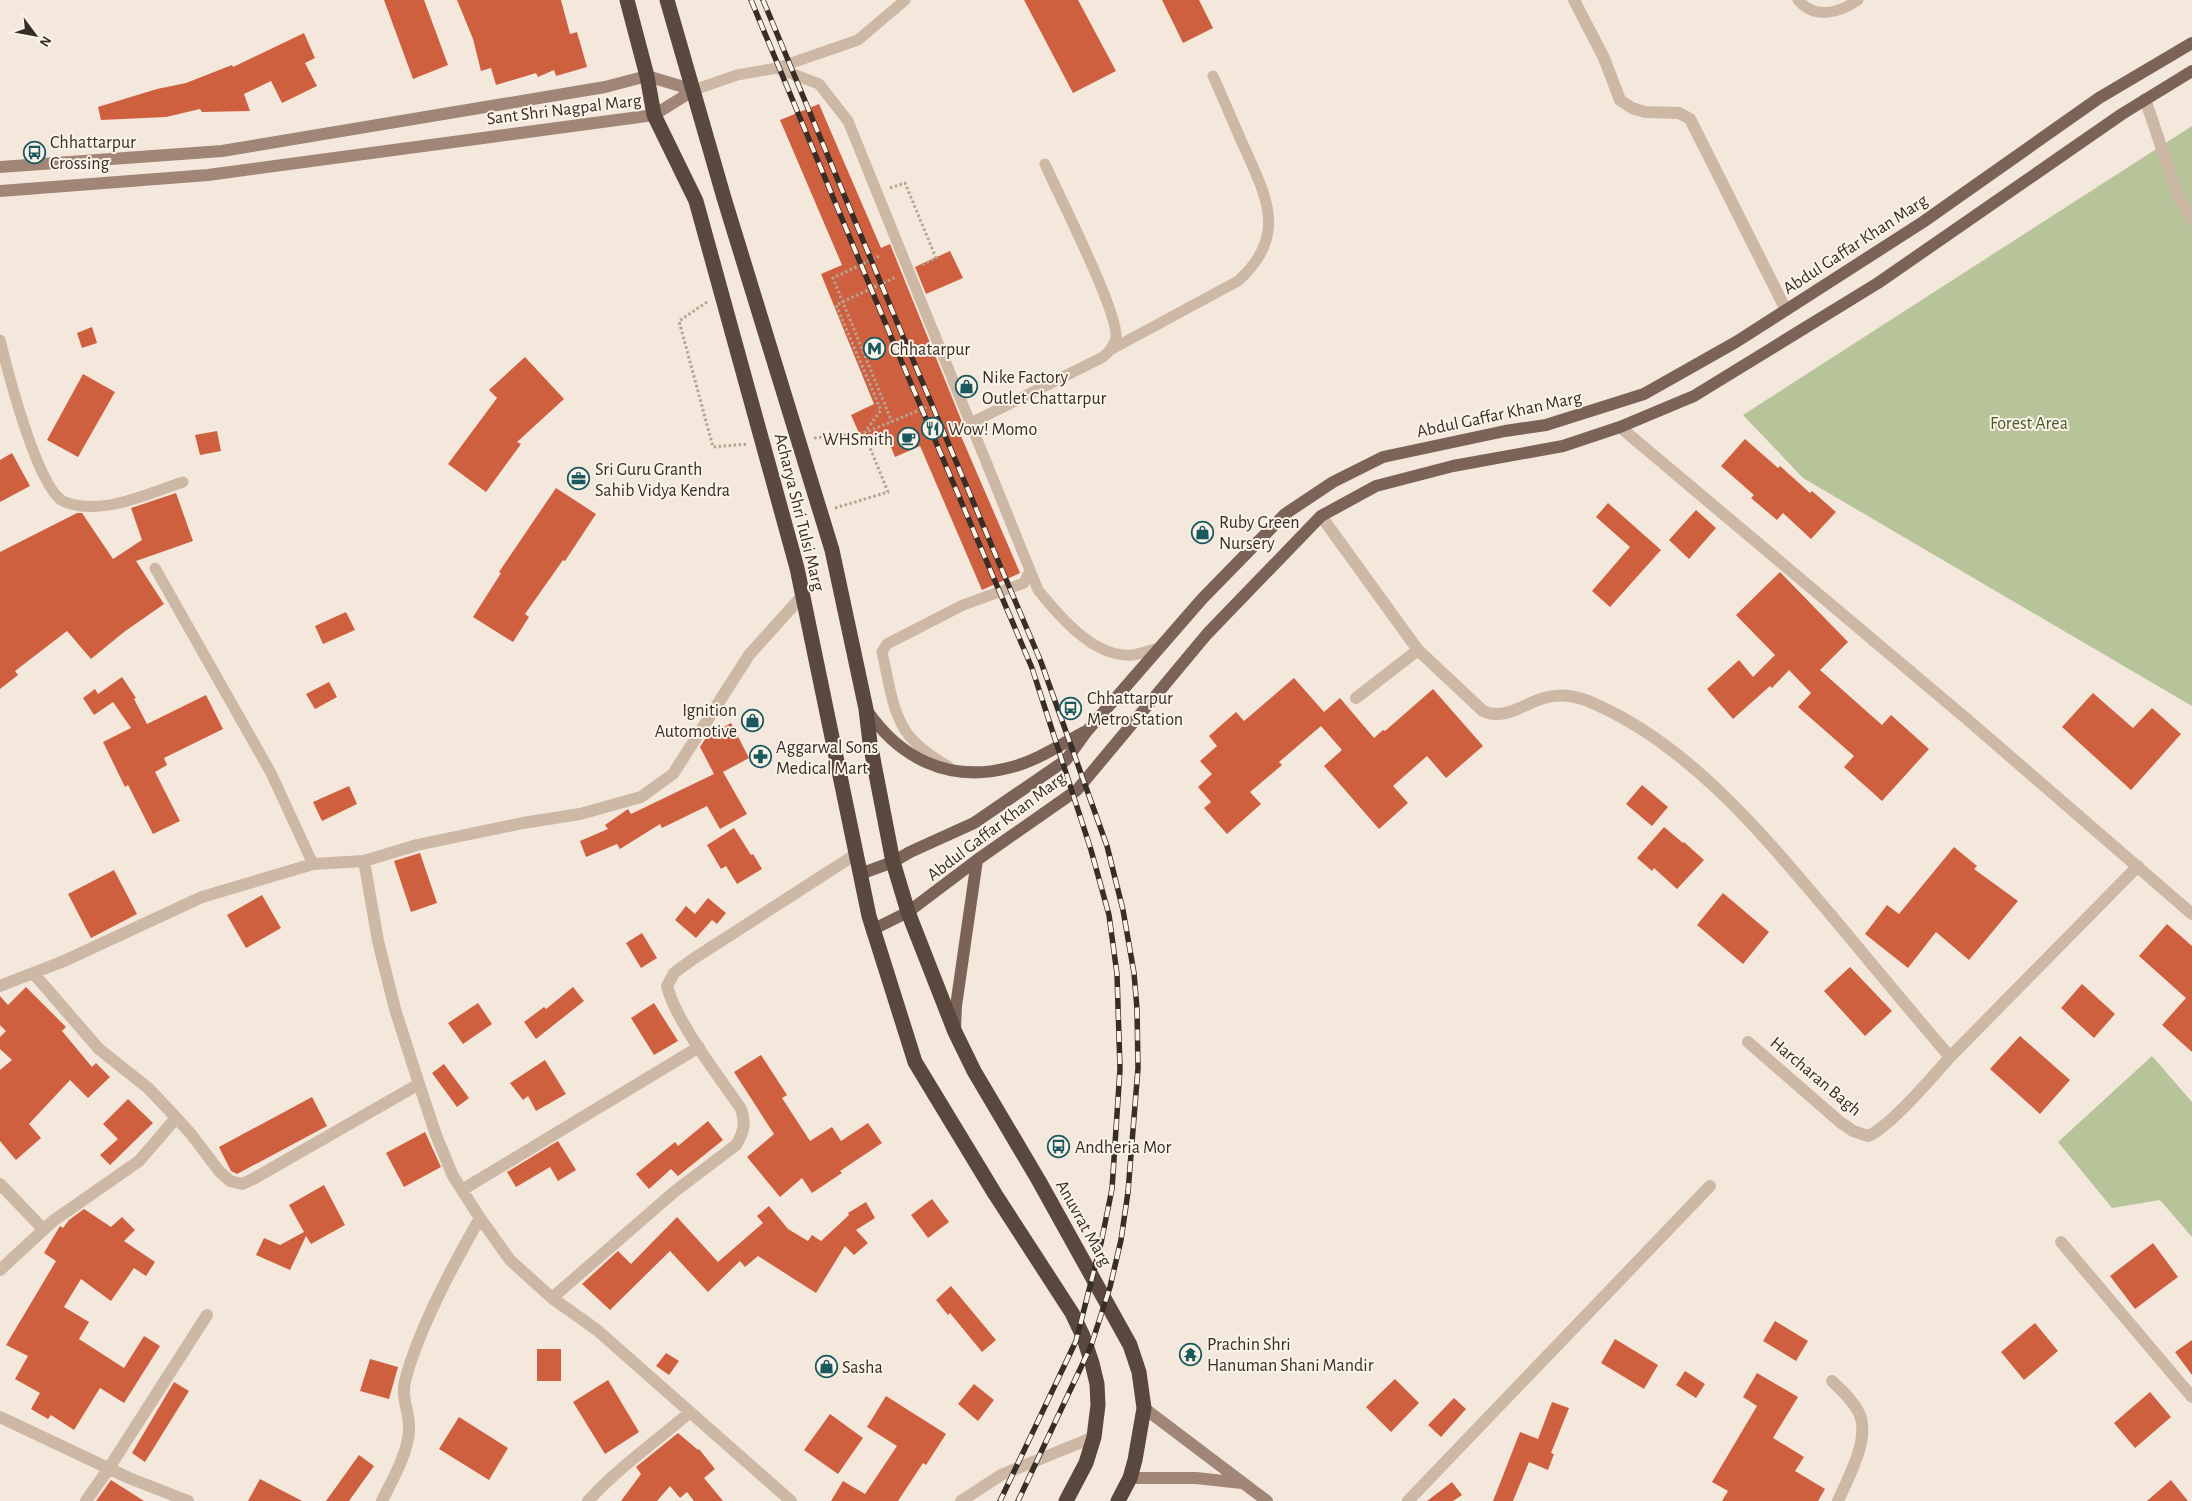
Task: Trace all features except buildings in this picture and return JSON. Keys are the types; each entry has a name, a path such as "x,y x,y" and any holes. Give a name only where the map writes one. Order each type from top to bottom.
{"highway":[{"name":"Acharya Shri Tulsi Marg","path":"626,0 647,76 654,115 696,201 797,568 872,930"},
{"path":"668,0 686,70 694,90"},
{"name":"Acharya Shri Tulsi Marg","path":"694,90 724,198 832,550 866,709 870,743 893,862"},
{"name":"Anuvrat Marg","path":"893,862 908,912 955,1032 974,1071 1039,1181 1130,1346 1139,1372 1144,1408 1136,1460 1130,1478 1118,1501"},
{"path":"872,930 915,1062 995,1194 1072,1313 1083,1336 1097,1384 1098,1405 1094,1437 1086,1463 1066,1501"}],"main road":[{"name":"Abdul Gaffar Khan Marg","path":"860,874 893,862 910,852 974,824 1066,760 1087,731 1202,599 1285,514 1333,482 1384,457 1505,431 1546,425 1644,394 1736,342 1786,310 1923,222 2099,98 2192,43"},
{"name":"Abdul Gaffar Khan Marg","path":"872,930 908,912 977,860 1077,790 1207,634 1321,516 1376,486 1453,466 1563,446 1620,427 1694,396 1878,283 2122,114 2192,72"},
{"name":"Sant Shri Nagpal Marg","path":"0,167 222,151 606,87 647,76 694,90"},
{"name":"Sant Shri Nagpal Marg","path":"0,191 208,175 654,115 694,90"},
{"path":"866,709 889,738 903,750 928,763 954,771 972,773 1009,768 1041,756 1087,731"},
{"path":"955,1032 956,1006 977,860"},
{"path":"1144,1408 1268,1501"},
{"path":"1130,1478 1196,1478 1245,1483"}],"street":[{"path":"1574,0 1604,58 1620,100 1632,108 1645,112 1679,113 1690,119 1786,310"},
{"path":"2145,100 2178,196 2192,220"},
{"path":"1620,427 2138,866 2192,914"},
{"path":"1321,516 1418,650 1483,712 1492,715 1502,714 1544,698 1562,696 1579,698 1621,718 1678,754 1711,784 1781,856 1950,1057 2138,866"},
{"path":"0,986 34,974 202,897 314,864 364,860 417,845 522,823 580,814 640,797 673,774 749,655 802,595"},
{"path":"1356,698 1418,650"},
{"path":"552,1298 674,1192 736,1145 742,1136 745,1121 741,1109 670,998 667,986 674,973 856,854"},
{"path":"364,860 378,940 393,1001 419,1084 436,1135 453,1176 480,1218 510,1260 552,1298 597,1330 791,1501"},
{"path":"34,974 99,1049 148,1088 176,1118 219,1171 230,1181 242,1184 253,1179 419,1084"},
{"name":"Harcharan Bagh","path":"1748,1042 1840,1122 1853,1131 1868,1136 1874,1134 1900,1110 1950,1057"},
{"path":"462,1190 700,1047"},
{"path":"0,1270 43,1229 139,1161 176,1118"},
{"path":"1408,1501 1710,1186"},
{"path":"1,1187 43,1229"},
{"path":"382,1501 394,1477 409,1432 403,1394 411,1362 443,1289 480,1218"},
{"path":"2061,1242 2192,1397"},
{"path":"86,1501 207,1315"},
{"path":"1832,1380 1851,1400 1860,1414 1863,1433 1856,1460 1838,1501"},
{"path":"588,1501 603,1484 628,1462 690,1413"},
{"path":"0,1417 109,1468 188,1501"},
{"path":"962,1501 1001,1475 1094,1437"}],"lane":[{"path":"694,90 737,75 777,68 858,40 905,0"},
{"path":"1798,0 1803,6 1817,13 1832,12 1858,0"},
{"path":"777,68 820,84 848,121 1038,590 1055,611 1087,641 1106,650 1131,655 1159,648"},
{"path":"971,422 1103,357 1112,349 1238,281 1254,267 1261,254 1269,226 1269,208 1261,184 1213,76"},
{"path":"1045,164 1110,307 1116,338 1112,349"},
{"path":"0,340 36,460 48,485 61,500 74,505 107,506 183,482"},
{"path":"154,568 271,773 314,864"},
{"path":"954,771 932,756 906,731 898,717 882,652 888,644 955,609 1024,583 1030,570"}],"path":[{"path":"864,434 881,410 836,305 936,258 906,183"},
{"path":"879,256 833,278 892,422"},
{"path":"713,447 679,321 722,292"},
{"path":"864,434 927,407"},
{"path":"820,512 888,492 864,434"}],"green space":[{"name":"Forest Area","path":"2192,126 2192,706 1803,478 1743,415"},
{"path":"2152,1056 2192,1102 2192,1237 2160,1200 2112,1208 2058,1142"}],"railway":[{"path":"751,0 1032,668 1091,850 1109,915 1117,974 1120,1069 1112,1189 1101,1243 1076,1341 1000,1501"},
{"path":"763,0 1041,662 1107,846 1123,910 1134,973 1138,1068 1128,1192 1121,1240 1110,1287 1091,1346 1018,1501"}],"place":[{"name":"Chhattarpur Crossing","path":"34,152"},
{"name":"Chhatarpur","path":"874,349"},
{"name":"Nike Factory Outlet Chattarpur","path":"966,387"},
{"name":"Wow! Momo","path":"932,429"},
{"name":"WHSmith","path":"909,439"},
{"name":"Sri Guru Granth Sahib Vidya Kendra","path":"579,479"},
{"name":"Ruby Green Nursery","path":"1203,532"},
{"name":"Chhattarpur Metro Station","path":"1071,708"},
{"name":"Ignition Automotive","path":"753,720"},
{"name":"Aggarwal Sons Medical Mart","path":"760,757"},
{"name":"Andheria Mor","path":"1059,1147"},
{"name":"Prachin Shri Hanuman Shani Mandir","path":"1191,1354"},
{"name":"Sasha","path":"826,1367"}]}
